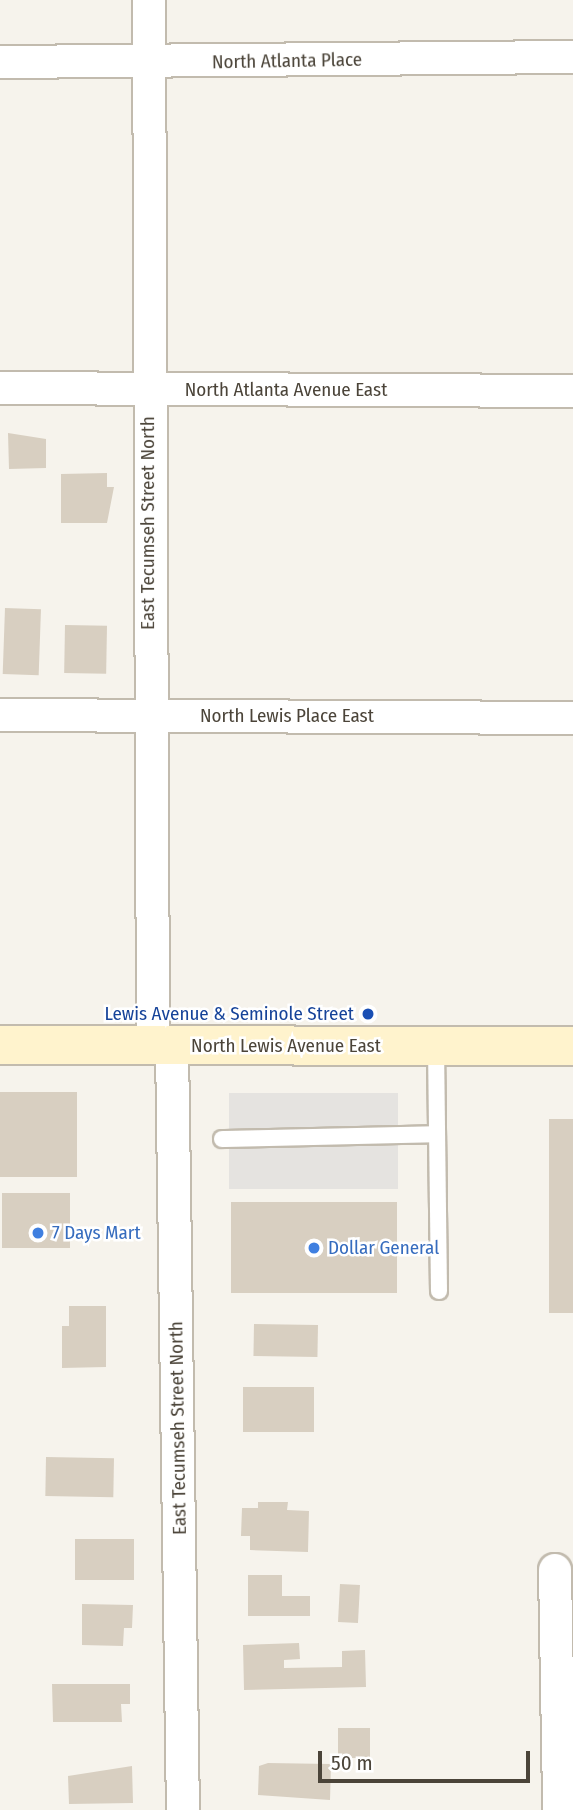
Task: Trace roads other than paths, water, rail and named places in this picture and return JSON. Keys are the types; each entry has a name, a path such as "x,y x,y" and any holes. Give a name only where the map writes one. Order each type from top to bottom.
{"main road":[{"name":"North Lewis Avenue East","path":"0,1045 573,1046"}],"street":[{"name":"East Tecumseh Street North","path":"149,0 148,715 163,1046 183,1810"},
{"name":"North Atlanta Place","path":"0,62 149,63 573,57"},
{"name":"North Atlanta Avenue East","path":"0,388 573,391"},
{"name":"North Lewis Place East","path":"0,715 573,718"},
{"path":"555,1570 559,1810"}],"lane":[{"path":"436,1046 439,1291"},
{"path":"222,1139 438,1134"}],"place":[{"name":"Lewis Avenue & Seminole Street","path":"368,1014"},
{"name":"7 Days Mart","path":"38,1233"},
{"name":"Dollar General","path":"314,1248"}]}
